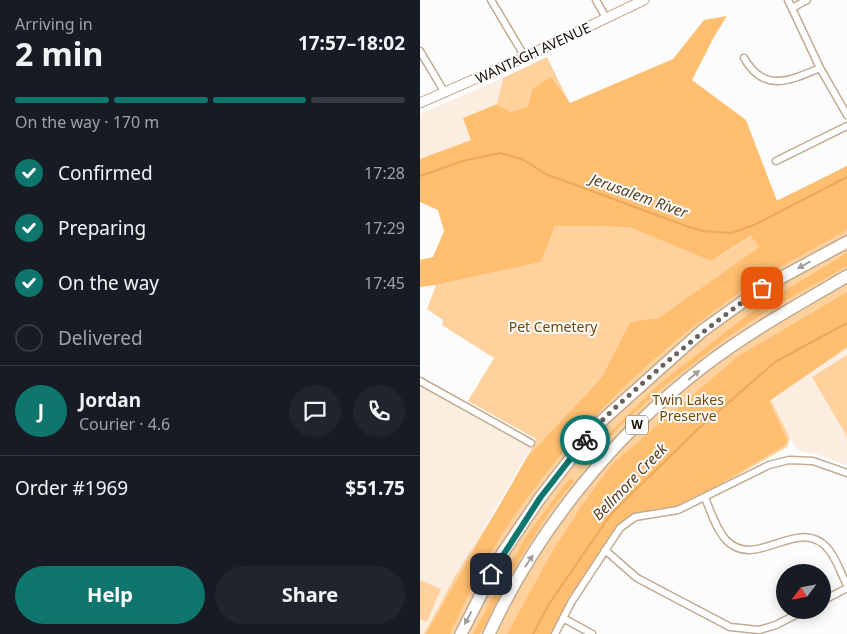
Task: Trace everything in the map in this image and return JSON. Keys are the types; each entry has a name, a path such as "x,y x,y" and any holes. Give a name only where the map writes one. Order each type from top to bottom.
{"highway":[{"name":"W","path":"461,634 500,557 540,498 597,425 702,331 762,288 847,242"},
{"name":"W","path":"489,634 522,572 560,512 590,474 641,420 702,368 746,336 847,276"}],"main road":[{"name":"WANTAGH AVENUE","path":"420,103 525,58 644,0"}],"street":[{"path":"490,0 525,58"},
{"path":"596,0 606,18"},
{"path":"788,0 820,68 847,114"},
{"path":"792,8 807,0"},
{"path":"420,51 445,93"},
{"path":"744,58 752,72 759,78 767,80 798,77 820,68"},
{"path":"776,161 847,126"},
{"path":"420,382 531,443"},
{"path":"555,634 563,618 620,528 635,517 678,510 770,465 789,460 813,461 847,473"},
{"path":"705,498 718,529 733,545 744,551 756,551 792,537 813,538 829,550 847,587 831,596"},
{"path":"605,550 637,578 730,627 760,630 788,619"},
{"path":"563,618 592,634"}],"shaded area":[{"path":"503,78 497,104 463,118 471,140 420,159 420,114"},
{"path":"847,348 847,465 797,450 770,401"},
{"path":"420,381 533,444 439,605 426,634 420,634"}],"green space":[{"path":"727,16 692,80 746,120 777,201 847,166 847,230 780,267 742,291 679,338 620,391 566,449 517,512 480,571 450,634 426,634 527,457 601,378 630,322 659,318 759,247 751,236 711,261 628,227 555,226 541,262 420,287 420,260 433,257 444,231 438,210 420,202 420,159 471,140 463,118 497,104 511,112 528,106 532,89 551,77 570,103 673,59 704,20"},
{"path":"547,57 570,104 532,89 528,106 511,112 497,104 503,78"},
{"name":"Twin Lakes Preserve","path":"847,166 847,348 771,400 790,438 787,447 731,479 619,523 549,634 424,634 454,578 531,455 762,248 768,205"},
{"name":"Pet Cemetery","path":"555,226 628,227 711,261 752,236 759,247 659,319 630,322 601,378 527,457 536,439 468,401 494,358 442,325 443,320 427,309 436,285 541,262"},
{"path":"847,253 847,266 765,312 721,342 662,388 623,423 583,464 582,460 658,385 758,307"},
{"path":"847,292 847,347 769,401 787,440 785,445 678,510 635,517 620,528 555,634 507,634 552,552 611,465 737,357"},
{"path":"847,355 847,437 812,377"},
{"path":"572,478 574,481 550,511 522,555 480,634 473,634 525,538 565,484"},
{"path":"420,580 441,589 427,622 420,619"}],"waterway":[{"name":"Jerusalem River","path":"420,176 463,161 500,153 522,159 546,174 686,226 703,231 731,233 754,225 847,177"},
{"name":"Bellmore Creek","path":"533,634 549,604 611,514 698,429 775,362 847,323"}],"way so far":[{"path":"585,440 597,425 629,395 702,331 762,288"}],"route":[{"path":"491,574 500,557 540,498 585,440"}]}
